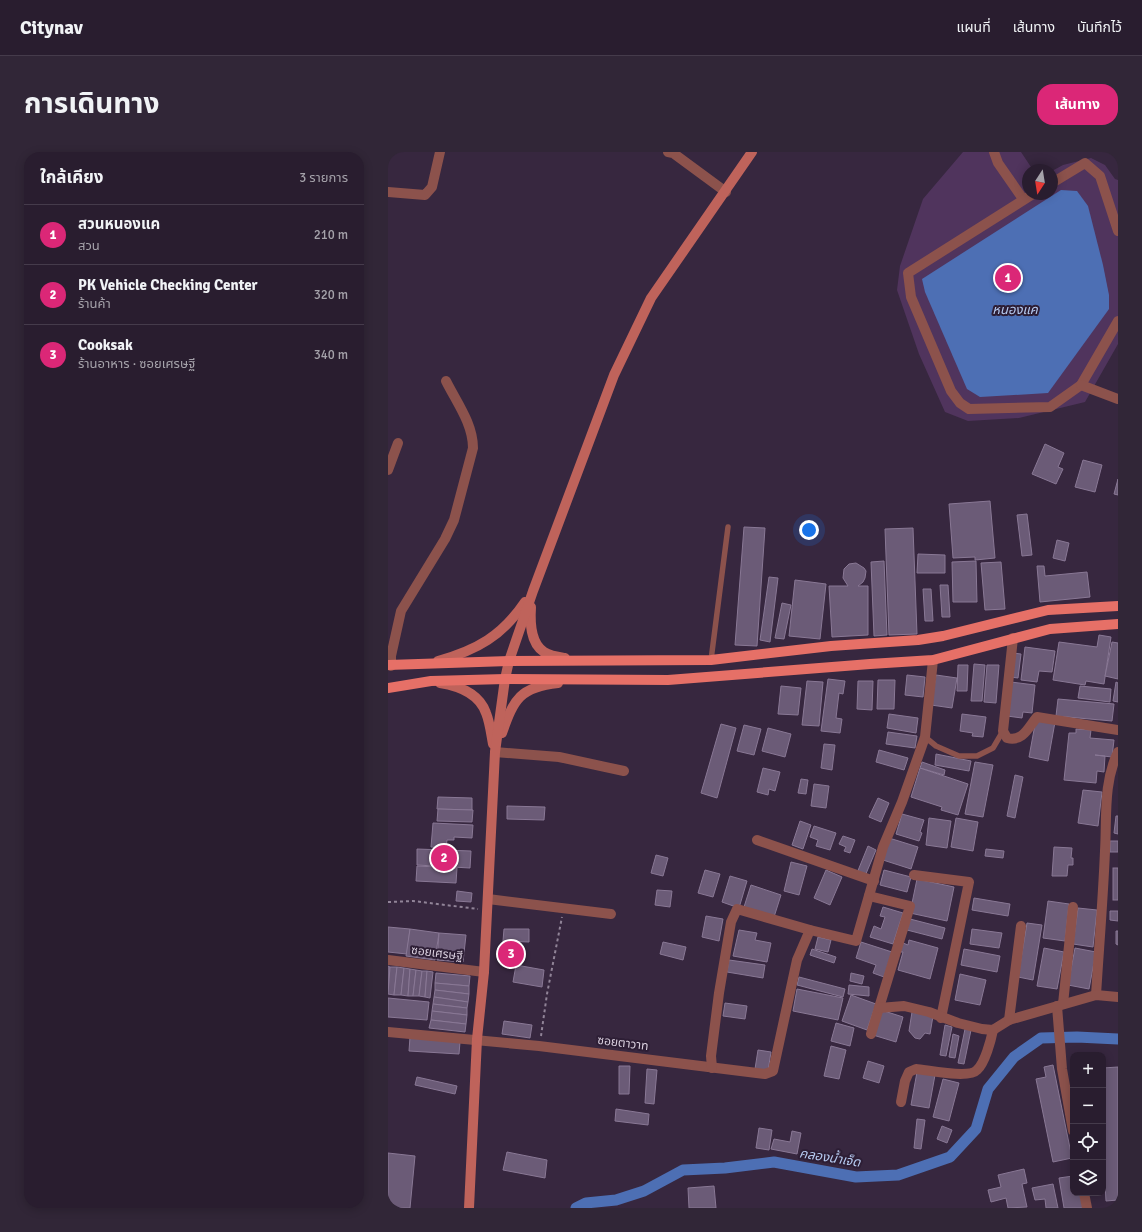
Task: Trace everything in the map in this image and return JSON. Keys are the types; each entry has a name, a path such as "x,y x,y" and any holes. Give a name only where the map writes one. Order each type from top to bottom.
{"main road":[{"path":"390,666 509,660 712,660 831,646 918,640 943,636 1048,610 1118,606"},
{"path":"388,688 431,681 505,679 668,680 933,660 1050,629 1118,624"}],"street":[{"path":"388,192 425,195 432,187 440,152"},
{"path":"668,152 673,153 726,192"},
{"path":"470,1208 477,1039 484,972 495,752 509,660 533,591 617,368 651,298 694,235 726,192 752,152"},
{"path":"994,152 998,163 1022,198"},
{"path":"1058,179 1085,163 1100,176 1118,231"},
{"path":"1022,200 908,273 911,297 951,391 960,403 969,409 1050,407 1081,385 1118,321"},
{"path":"390,666 401,611 445,539 454,520 473,448 473,438 470,426 446,382"},
{"path":"1081,385 1118,399"},
{"path":"388,470 398,443"},
{"path":"533,591 530,617 532,633 537,645 545,653 575,660"},
{"path":"430,664 463,654 484,643 501,631 516,616 533,591"},
{"path":"1013,638 1003,731 1007,738 1014,740 1023,736 1037,717 1118,730"},
{"path":"712,1068 711,1056 719,993 731,922 737,909 810,930 856,941 883,847 902,802 925,737 933,660"},
{"path":"495,752 516,701 527,691 540,685 588,679"},
{"path":"431,681 458,686 469,692 478,700 486,712 495,752"},
{"path":"495,752 559,757 624,771"},
{"path":"1096,995 1106,851 1106,800 1113,762 1118,752"},
{"path":"757,840 874,881"},
{"path":"914,875 969,882 941,1018"},
{"path":"870,896 910,906 871,1034"},
{"path":"488,899 611,914"},
{"path":"1072,1124 1062,1069 1060,1005 1073,907"},
{"path":"1009,1020 1022,926"},
{"name":"ซอยตาวาท","path":"388,1032 540,1046 765,1074 773,1071 797,960 810,930"},
{"name":"ซอยเศรษฐี","path":"388,960 484,972"},
{"path":"879,1008 904,1006 929,1012 958,1024 993,1030 1009,1020 1096,995 1118,997"},
{"path":"901,1102 905,1081 909,1072 916,1069 967,1074 977,1071 985,1056 993,1030"},
{"path":"1085,1196 1087,1208"}],"lane":[{"path":"712,660 728,527"},
{"path":"925,737 936,746 960,756 977,756 993,748 1003,731"}],"path":[{"path":"388,902 413,901 486,910"},
{"path":"540,1046 546,994 564,908"}],"shaded area":[{"path":"963,152 1021,152 1029,164 1022,164 1022,200 1058,200 1058,168 1063,165 1091,158 1105,165 1115,179 1118,180 1118,344 1085,402 1019,418 968,421 945,412 919,354 897,290 900,266 923,199"}],"water":[{"name":"หนองแค","path":"1061,190 1077,191 1088,206 1103,265 1109,295 1109,309 1048,393 980,397 967,389 925,292 922,279 1045,200 1058,200 1058,192"}],"building":[{"path":"1045,444 1064,453 1058,467 1063,469 1056,484 1032,474"},
{"path":"1083,460 1102,465 1095,492 1075,487"},
{"path":"1118,479 1118,495 1114,494"},
{"path":"990,501 995,558 975,560 975,557 953,558 949,504"},
{"path":"1027,514 1032,555 1022,556 1017,515"},
{"path":"744,527 765,528 757,646 735,645"},
{"path":"913,528 917,634 889,635 885,529"},
{"path":"1057,540 1069,543 1065,561 1053,558"},
{"path":"918,554 945,555 945,573 917,573"},
{"path":"884,561 887,635 874,636 871,562"},
{"path":"976,561 977,602 953,602 952,562"},
{"path":"1001,562 1005,609 985,610 981,563"},
{"path":"856,563 866,571 863,582 858,586 868,586 868,635 832,637 829,586 848,586 843,578 844,569 849,564"},
{"path":"1037,566 1044,566 1045,576 1087,572 1090,597 1040,602"},
{"path":"769,577 778,578 770,642 760,640"},
{"path":"795,580 826,584 820,639 789,636"},
{"path":"940,585 948,585 950,617 942,617"},
{"path":"923,589 931,589 933,621 925,621"},
{"path":"782,603 791,605 784,639 775,638"},
{"path":"1099,635 1111,637 1104,684 1086,681 1085,685 1053,680 1059,642 1097,647"},
{"path":"1112,642 1118,643 1118,679 1105,676"},
{"path":"1025,647 1055,651 1052,672 1039,671 1037,682 1021,680"},
{"path":"1013,653 1021,654 1018,678 1010,677"},
{"path":"974,664 985,665 982,701 971,701"},
{"path":"958,665 968,665 967,691 957,691"},
{"path":"987,665 999,665 996,703 984,702"},
{"path":"907,675 925,677 923,697 905,695"},
{"path":"936,675 957,678 952,708 931,705"},
{"path":"828,679 845,681 843,694 839,693 836,718 842,719 840,733 821,731"},
{"path":"878,680 895,680 894,709 877,709"},
{"path":"807,681 823,682 819,726 802,725"},
{"path":"858,681 873,681 872,710 857,709"},
{"path":"1011,682 1035,685 1032,713 1023,712 1022,718 1007,716"},
{"path":"1116,682 1118,683 1118,702 1113,701"},
{"path":"781,686 801,688 798,715 778,714"},
{"path":"1080,686 1111,689 1110,702 1078,698"},
{"path":"1058,699 1114,704 1112,721 1056,716"},
{"path":"889,714 918,718 916,733 887,728"},
{"path":"962,714 986,717 983,737 972,736 973,733 960,731"},
{"path":"1036,719 1055,722 1048,761 1029,757"},
{"path":"721,724 736,728 717,798 701,793"},
{"path":"744,725 761,729 754,755 737,751"},
{"path":"768,728 791,734 785,757 762,751"},
{"path":"1076,729 1091,730 1090,738 1114,740 1112,757 1105,756 1104,772 1097,771 1096,783 1064,780 1069,733 1076,733"},
{"path":"888,732 917,736 915,748 886,744"},
{"path":"824,744 835,745 832,770 821,768"},
{"path":"879,750 908,758 904,770 876,762"},
{"path":"936,754 971,761 969,771 935,765"},
{"path":"922,762 945,770 944,775 920,768"},
{"path":"975,762 993,765 983,817 965,814"},
{"path":"763,768 780,772 775,791 769,789 768,795 757,792"},
{"path":"920,768 968,784 958,815 941,810 942,807 911,797"},
{"path":"1015,775 1023,777 1015,818 1007,816"},
{"path":"801,779 808,780 806,794 798,793"},
{"path":"814,784 829,786 826,808 811,806"},
{"path":"1083,790 1102,792 1098,826 1078,823"},
{"path":"438,797 472,798 472,810 437,809"},
{"path":"878,798 889,803 881,822 869,817"},
{"path":"507,806 545,807 544,820 507,819"},
{"path":"438,809 473,810 472,822 437,821"},
{"path":"902,814 924,820 919,841 896,834"},
{"path":"1116,816 1118,816 1118,834 1114,833"},
{"path":"929,818 951,821 947,848 926,845"},
{"path":"956,818 978,822 973,851 951,847"},
{"path":"800,821 811,825 803,849 792,845"},
{"path":"433,823 473,825 472,838 454,837 454,840 447,840 446,848 431,847"},
{"path":"814,826 836,833 830,850 816,846 818,840 810,837"},
{"path":"843,836 855,840 850,853 844,851 846,847 839,844"},
{"path":"889,838 918,847 911,869 883,860"},
{"path":"1110,841 1118,841 1118,852 1110,852"},
{"path":"868,846 876,850 865,876 857,873"},
{"path":"1054,847 1072,848 1071,858 1073,858 1073,865 1068,865 1067,876 1052,876"},
{"path":"417,849 471,851 470,868 417,865"},
{"path":"986,849 1004,851 1003,858 985,856"},
{"path":"656,855 668,858 663,876 651,873"},
{"path":"791,862 807,866 799,895 784,891"},
{"path":"417,866 457,868 456,883 416,881"},
{"path":"1113,868 1118,868 1118,900 1113,900"},
{"path":"705,870 720,874 713,897 698,893"},
{"path":"826,870 842,877 830,905 814,898"},
{"path":"884,870 911,877 907,892 880,885"},
{"path":"730,876 747,881 739,908 722,902"},
{"path":"917,879 954,887 947,921 910,913"},
{"path":"751,885 781,895 774,917 744,907"},
{"path":"657,890 672,891 670,907 655,905"},
{"path":"457,891 472,893 471,902 456,901"},
{"path":"974,898 1010,904 1008,916 972,910"},
{"path":"1048,901 1069,904 1065,941 1043,938"},
{"path":"883,907 903,913 893,944 870,937 874,926 881,929 885,917 880,916"},
{"path":"1078,908 1097,910 1093,947 1073,944"},
{"path":"1110,911 1118,911 1118,921 1110,920"},
{"path":"706,916 723,919 719,941 702,937"},
{"path":"910,919 945,928 942,939 907,930"},
{"path":"1027,923 1042,925 1033,980 1018,977"},
{"path":"388,927 410,929 407,954 388,952"},
{"path":"410,929 439,933 435,960 406,956"},
{"path":"504,929 529,929 529,942 503,941"},
{"path":"972,929 1002,933 999,948 970,944"},
{"path":"739,930 757,933 755,940 771,943 767,962 733,956"},
{"path":"1116,931 1118,931 1118,945 1116,944"},
{"path":"439,933 466,935 463,962 437,960"},
{"path":"818,937 831,940 828,952 815,949"},
{"path":"909,940 938,948 930,979 898,970 903,952 900,952 903,943 908,945"},
{"path":"663,942 686,947 683,960 660,954"},
{"path":"861,942 892,952 884,977 873,973 876,965 856,958"},
{"path":"503,945 521,946 520,964 501,962"},
{"path":"1044,948 1064,952 1057,989 1037,986"},
{"path":"1075,948 1096,952 1089,989 1068,985"},
{"path":"812,949 836,957 834,963 810,955"},
{"path":"964,949 1000,956 997,972 961,965"},
{"path":"729,960 765,965 763,978 727,972"},
{"path":"516,965 544,970 542,987 513,982"},
{"path":"388,966 390,967 388,992"},
{"path":"390,967 397,967 394,995 388,994"},
{"path":"397,967 404,968 401,995 394,995"},
{"path":"404,968 410,969 408,996 401,995"},
{"path":"410,969 416,970 413,996 408,996"},
{"path":"416,970 422,971 419,996 413,996"},
{"path":"422,971 427,971 425,997 419,996"},
{"path":"427,971 433,972 430,998 425,997"},
{"path":"436,973 470,976 469,986 435,983"},
{"path":"851,973 864,976 862,984 850,981"},
{"path":"960,974 986,980 980,1005 955,1000"},
{"path":"799,977 845,989 843,997 797,985"},
{"path":"435,983 469,986 469,994 435,990"},
{"path":"849,985 869,987 869,996 848,994"},
{"path":"797,989 843,998 838,1020 793,1011"},
{"path":"435,990 469,994 468,1002 434,997"},
{"path":"851,995 876,1004 867,1030 842,1021"},
{"path":"434,997 468,1002 467,1008 433,1004"},
{"path":"388,998 429,1002 427,1020 388,1017"},
{"path":"725,1003 747,1006 745,1019 723,1016"},
{"path":"433,1004 467,1008 467,1015 432,1011"},
{"path":"881,1010 903,1017 896,1042 873,1035"},
{"path":"432,1011 467,1015 466,1024 431,1020"},
{"path":"912,1012 933,1016 930,1034 925,1033 920,1039 915,1038 909,1031"},
{"path":"431,1020 466,1024 465,1032 429,1028"},
{"path":"504,1021 532,1025 530,1038 502,1034"},
{"path":"836,1023 854,1028 850,1046 831,1041"},
{"path":"945,1025 952,1027 946,1056 940,1055"},
{"path":"965,1029 971,1030 964,1064 958,1063"},
{"path":"953,1034 959,1036 955,1058 949,1057"},
{"path":"410,1037 460,1042 459,1054 409,1051"},
{"path":"831,1046 846,1050 839,1079 824,1076"},
{"path":"758,1050 771,1052 768,1071 755,1069"},
{"path":"868,1061 884,1066 879,1083 863,1078"},
{"path":"1053,1065 1070,1148 1070,1158 1053,1162 1036,1079 1046,1077 1044,1067"},
{"path":"619,1066 630,1066 629,1094 619,1094"},
{"path":"1118,1067 1118,1200 1106,1201 1106,1196 1106,1068"},
{"path":"647,1069 657,1070 654,1104 645,1103"},
{"path":"917,1072 935,1075 929,1108 911,1105"},
{"path":"417,1077 457,1086 455,1094 415,1085"},
{"path":"943,1079 959,1083 949,1121 933,1117"},
{"path":"616,1109 649,1114 648,1125 615,1121"},
{"path":"917,1119 925,1120 921,1149 914,1148"},
{"path":"942,1126 952,1130 947,1143 937,1139"},
{"path":"759,1128 772,1130 769,1150 756,1148"},
{"path":"792,1131 801,1133 797,1154 771,1149 774,1139 790,1142"},
{"path":"507,1152 547,1160 545,1178 503,1170"},
{"path":"388,1153 415,1156 410,1208 388,1208"},
{"path":"1024,1169 1027,1183 1022,1184 1027,1207 1008,1208 1006,1198 991,1202 988,1190 1001,1187 998,1175"},
{"path":"1070,1176 1070,1196 1081,1196 1083,1208 1064,1208 1059,1178"},
{"path":"1053,1184 1058,1208 1046,1208 1045,1199 1035,1200 1032,1188"},
{"path":"714,1186 716,1208 689,1208 688,1188"}],"waterway":[{"name":"คลองน้ำเจ็ด","path":"576,1208 586,1203 616,1200 644,1191 683,1170 725,1168 774,1162 856,1177 898,1175 950,1157 976,1129 988,1089 1014,1057 1041,1038 1077,1037 1118,1039"}],"place":[{"name":"สวนหนองแค","path":"1008,278"},
{"name":"PK Vehicle Checking Center","path":"444,858"},
{"name":"Cooksak","path":"511,954"}]}
